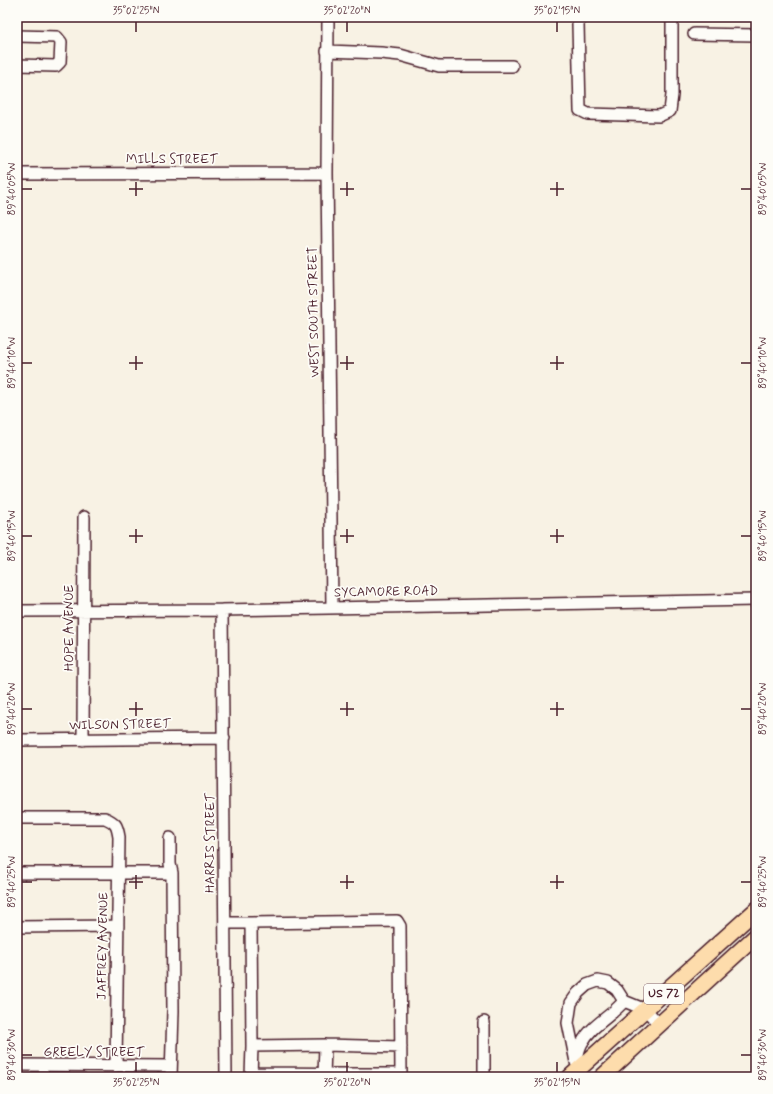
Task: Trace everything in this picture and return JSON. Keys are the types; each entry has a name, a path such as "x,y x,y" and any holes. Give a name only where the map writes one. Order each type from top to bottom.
{"main road":[{"name":"US 72","path":"575,1069 646,1010 756,910"},
{"name":"US 72","path":"602,1077 756,936"}],"street":[{"name":"WEST SOUTH STREET","path":"328,17 327,173 332,607"},
{"path":"581,17 578,24 580,110 588,114 659,116 670,111 672,94 672,17"},
{"path":"694,34 756,35"},
{"path":"17,36 58,37 61,42 60,62 56,66 17,65"},
{"path":"327,51 400,55 439,66 512,66"},
{"name":"MILLS STREET","path":"17,174 327,173"},
{"name":"HOPE AVENUE","path":"83,740 82,610 84,517"},
{"name":"SYCAMORE ROAD","path":"17,611 222,610 756,600"},
{"name":"HARRIS STREET","path":"222,610 226,1077"},
{"name":"WILSON STREET","path":"17,740 224,738"},
{"name":"JAFFREY AVENUE","path":"17,818 104,818 112,821 117,826 119,837 116,1066"},
{"path":"170,838 170,864 172,872 173,1012 170,1077"},
{"path":"17,873 172,872"},
{"path":"225,923 397,921 400,926 401,1076 251,1075 251,923"},
{"path":"17,927 118,926"},
{"path":"575,1069 568,1023 571,1003 587,984 598,981 608,982 617,990 624,1001 646,1010 659,1024"},
{"path":"575,1069 582,1042 595,1027 618,1009 624,1001"},
{"path":"484,1022 484,1077"},
{"path":"252,1046 325,1045 401,1047"},
{"path":"324,1076 325,1045"},
{"name":"GREELY STREET","path":"17,1066 170,1066"}]}
